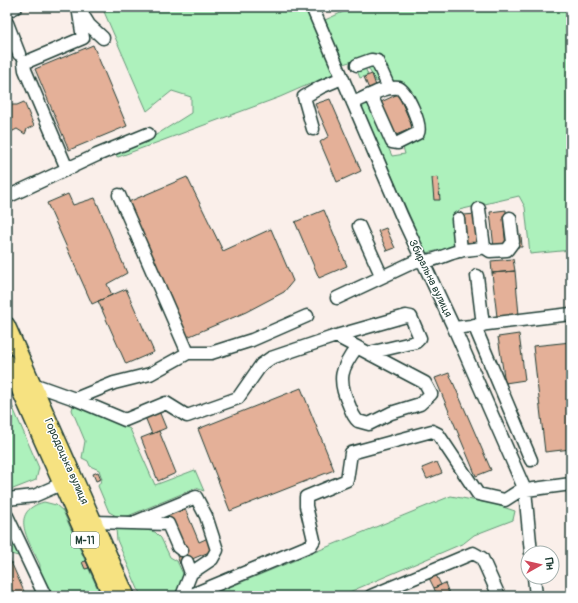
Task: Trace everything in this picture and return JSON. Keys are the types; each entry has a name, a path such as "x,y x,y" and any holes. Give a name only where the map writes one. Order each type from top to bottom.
{"main road":[{"name":"Городоцька вулиця","path":"7,325 127,596"},
{"name":"Городоцька вулиця","path":"7,362 111,596"}],"street":[{"path":"7,11 16,7"},
{"path":"78,7 89,25 103,38"},
{"path":"73,167 65,164 41,111 25,70 24,63 83,38 78,7"},
{"name":"Збиральна вулиця","path":"312,7 524,490 530,545"},
{"path":"7,23 19,54"},
{"path":"357,65 371,60 377,61 389,88"},
{"path":"313,129 304,97 321,87 342,78"},
{"path":"353,103 371,95 389,88 399,88 404,91 420,128 416,135 398,143 392,142 389,139 371,95"},
{"path":"7,197 97,155 148,134"},
{"path":"120,194 188,353"},
{"path":"479,209 484,246 490,251 504,251 510,248 513,242 510,218"},
{"path":"458,219 461,251"},
{"path":"359,226 382,277"},
{"path":"337,298 416,261 429,262 461,251 474,250 484,246"},
{"path":"477,276 478,325 531,460"},
{"path":"454,328 571,314"},
{"path":"75,399 114,383 150,374 188,353 211,353 252,340 307,316"},
{"path":"33,384 75,399 125,420 166,403 187,416 238,398 261,365 271,358 336,336 406,316 411,317 420,338 416,342 369,353"},
{"path":"336,336 369,353 425,383 431,394 420,404 391,413 369,424 358,421 342,389 342,376 345,363 357,347"},
{"path":"189,596 311,545 314,540 307,511 306,497 347,480 351,453 432,431 438,434 478,494 505,500 519,491 571,484"},
{"path":"7,499 34,496 74,478"},
{"path":"133,523 196,497 206,516 216,550 212,559 192,573 182,596"},
{"path":"7,516 45,596"},
{"path":"94,522 168,524 178,547 182,550"},
{"path":"372,596 473,552 482,558 499,596"},
{"path":"187,562 192,573"},
{"path":"535,585 536,596"}],"green space":[{"path":"102,7 305,7 335,73 280,97 118,157 115,155 148,140 191,113 191,97 172,91 147,111"},
{"path":"354,7 571,7 571,250 530,254 525,207 519,196 459,210 454,218 455,247 426,253 362,108 362,104 368,102 389,145 388,147 392,156 405,154 403,147 420,134 380,61 354,64 353,61 343,64 325,20"},
{"path":"371,62 381,80 376,82 366,64"},
{"path":"364,65 368,75 360,78 356,68"},
{"path":"7,394 39,468 36,480 13,489 7,489"},
{"path":"77,402 130,429 155,485 195,470 204,491 196,488 128,516 118,517 109,512 98,486 102,479 99,470 90,466 88,461 82,458 85,441 72,410 74,403"},
{"path":"451,496 494,504 515,511 513,520 474,535 464,543 340,596 208,596"},
{"path":"44,502 56,505 63,511 101,596 54,596 44,582 40,565 24,529 24,520 26,513 33,507"},
{"path":"7,524 22,557 7,553"},
{"path":"133,527 155,532 161,538 170,557 177,561 184,576 177,596 141,596 117,540 116,529"}],"building":[{"path":"93,45 127,126 69,150 35,69"},
{"path":"372,74 376,86 369,89 364,77"},
{"path":"398,94 413,128 396,135 381,102"},
{"path":"330,99 361,171 337,182 320,142 329,136 315,104"},
{"path":"24,102 34,126 27,129 25,134 17,129 7,134 7,115 10,114 10,105 17,105"},
{"path":"187,177 223,251 271,229 293,281 284,292 246,312 185,338 126,203"},
{"path":"438,177 440,200 434,200 432,178"},
{"path":"68,194 73,205 95,198 127,273 107,284 112,295 92,304 47,203"},
{"path":"324,210 347,266 319,278 295,222"},
{"path":"506,210 506,217 503,217 506,247 494,248 490,212"},
{"path":"476,214 479,244 467,245 464,215"},
{"path":"386,228 395,248 387,251 378,231"},
{"path":"521,235 522,247 516,247 515,236"},
{"path":"513,259 515,271 492,273 491,261"},
{"path":"515,271 519,315 497,317 492,273"},
{"path":"126,289 154,352 126,364 98,301"},
{"path":"519,334 525,380 505,383 498,337"},
{"path":"571,342 571,449 545,452 533,346"},
{"path":"449,373 491,470 476,476 435,378"},
{"path":"301,388 334,470 230,511 198,429"},
{"path":"159,411 166,428 152,434 145,417"},
{"path":"159,431 176,473 158,481 141,438"},
{"path":"437,462 442,473 427,479 422,468"},
{"path":"98,472 101,479 96,481 93,474"},
{"path":"184,506 199,542 208,538 214,550 180,564 176,553 182,550 166,513"},
{"path":"568,520 571,520 571,543"},
{"path":"7,553 26,596 7,596"},
{"path":"86,561 89,568 85,569 82,562"},
{"path":"436,575 441,585 434,588 429,578"},
{"path":"445,583 450,596 437,596 434,588"}]}
